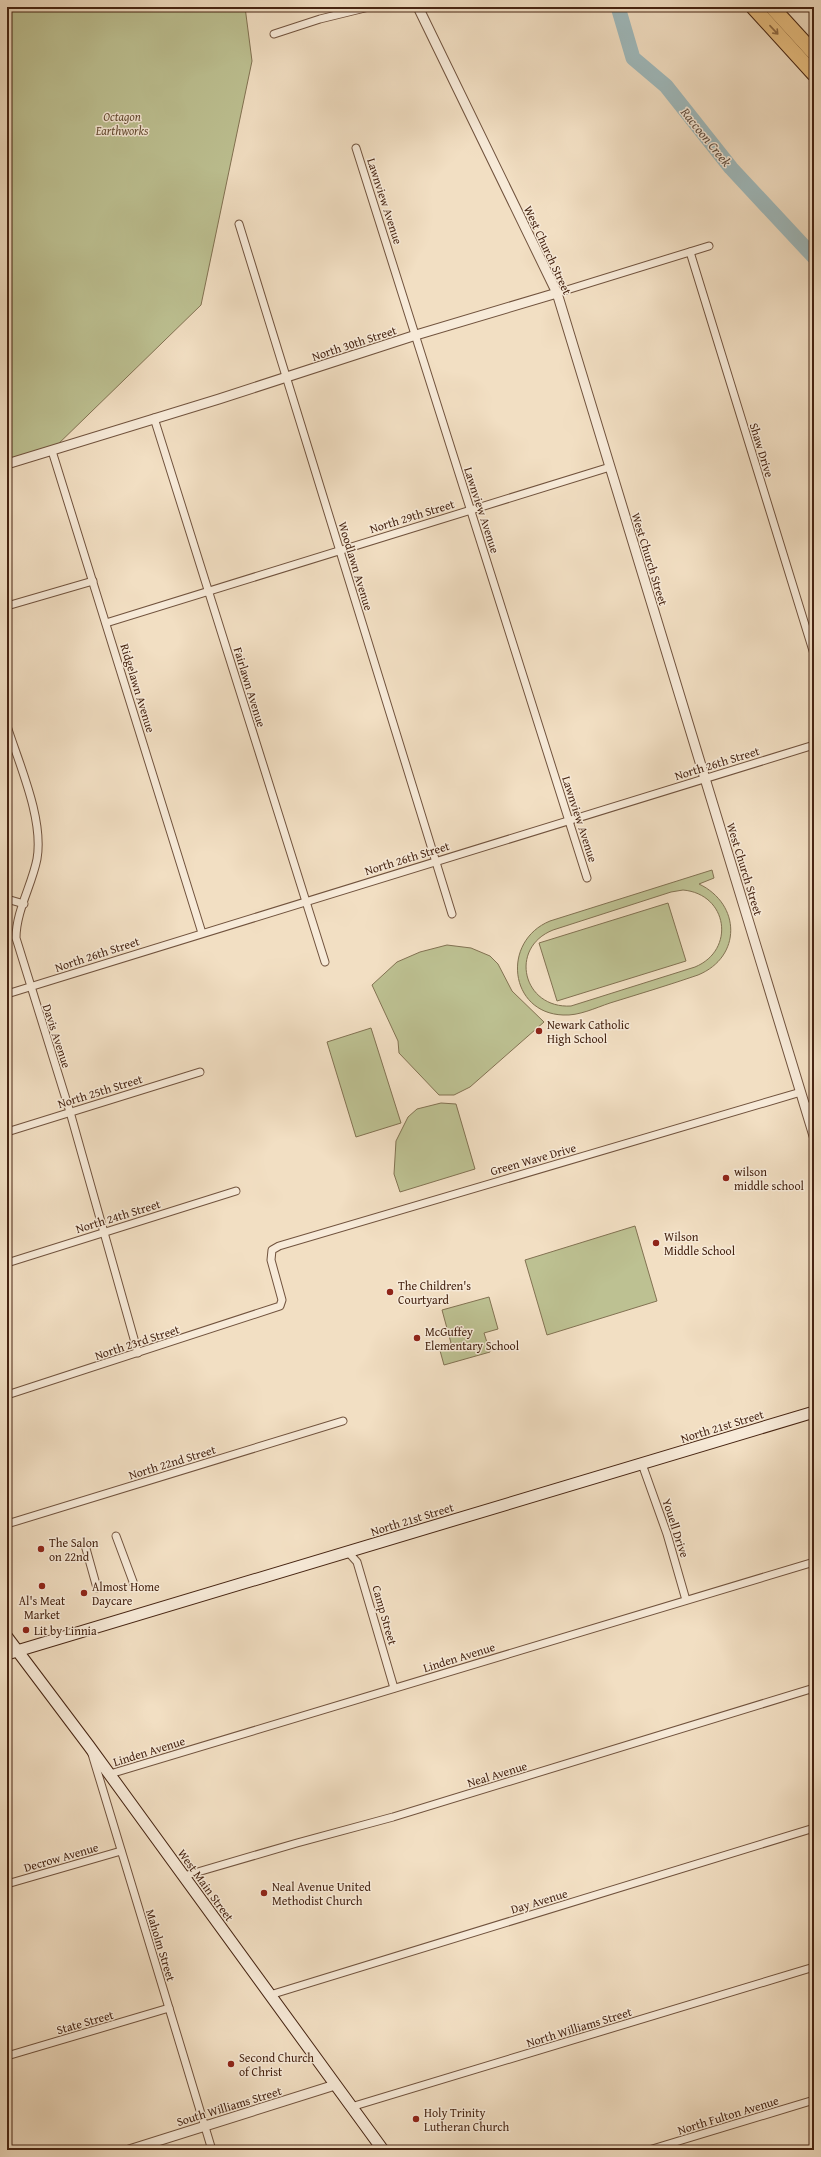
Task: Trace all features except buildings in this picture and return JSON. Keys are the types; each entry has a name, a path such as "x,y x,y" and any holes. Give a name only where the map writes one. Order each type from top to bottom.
{"highway":[{"path":"753,7 814,74"},
{"path":"772,7 814,53"}],"main road":[{"name":"North 21st Street","path":"12,1652 814,1412"},
{"name":"West Main Street","path":"7,1636 12,1652 110,1774 383,2150"}],"street":[{"path":"274,34 320,19 369,7"},
{"name":"West Church Street","path":"418,7 557,293 801,1092 810,1106 814,1136"},
{"name":"Lawnview Avenue","path":"356,148 587,878"},
{"name":"Woodlawn Avenue","path":"239,224 452,914"},
{"name":"North 30th Street","path":"7,464 286,378 416,335 709,246"},
{"name":"Shaw Drive","path":"690,252 814,654"},
{"name":"Fairlawn Avenue","path":"154,418 325,962"},
{"name":"Ridgelawn Avenue","path":"52,451 202,933"},
{"name":"North 29th Street","path":"106,623 610,466"},
{"path":"7,606 93,581"},
{"name":"Davis Avenue","path":"7,726 34,811 39,842 37,860 16,926 16,938 70,1112 138,1353"},
{"name":"North 26th Street","path":"7,994 814,745"},
{"path":"7,899 24,904"},
{"name":"North 25th Street","path":"7,1132 200,1072"},
{"name":"Green Wave Drive","path":"274,1310 280,1306 282,1300 271,1260 272,1250 279,1246 801,1092"},
{"name":"North 24th Street","path":"7,1263 236,1191"},
{"name":"North 23rd Street","path":"7,1395 274,1310"},
{"name":"North 22nd Street","path":"7,1524 343,1421"},
{"name":"Youell Drive","path":"642,1464 667,1534 686,1600"},
{"path":"116,1536 135,1587"},
{"path":"85,1545 97,1588"},
{"name":"Camp Street","path":"348,1552 357,1562 394,1688"},
{"name":"Linden Avenue","path":"110,1774 814,1562"},
{"name":"Neal Avenue","path":"184,1876 296,1843 393,1818 814,1688"},
{"name":"Maholm Street","path":"89,1746 212,2150"},
{"name":"Day Avenue","path":"270,1995 814,1828"},
{"name":"Decrow Avenue","path":"7,1884 121,1851"},
{"name":"North Williams Street","path":"351,2107 814,1968"},
{"name":"State Street","path":"7,2056 169,2008"},
{"name":"South Williams Street","path":"135,2149 335,2085"},
{"name":"North Fulton Avenue","path":"649,2150 814,2100"}],"green space":[{"name":"Octagon Earthworks","path":"7,7 245,7 252,61 201,305 52,450 7,463"},
{"path":"712,870 714,878 699,884 713,893 723,904 729,917 731,930 729,944 723,956 712,967 698,975 587,1011 563,1015 545,1011 531,1002 522,990 518,975 518,959 524,944 534,931 550,921","holes":["683,890 698,894 710,901 717,912 721,924 721,936 717,948 708,959 695,967 571,1006 555,1004 542,998 532,988 527,976 526,963 530,950 539,939 553,930 671,892"]},
{"path":"668,903 686,961 557,1001 539,943"},
{"path":"447,945 471,948 490,956 498,964 512,991 544,1022 470,1087 454,1095 439,1095 399,1053 398,1041 372,985 397,962 420,952"},
{"path":"371,1028 401,1123 356,1137 327,1042"},
{"path":"441,1103 456,1104 475,1169 400,1192 394,1174 396,1141 408,1117 417,1109"},
{"path":"635,1226 657,1301 547,1335 525,1260"},
{"path":"489,1297 498,1329 484,1333 490,1352 444,1365 439,1347 451,1343 442,1310"}],"waterway":[{"name":"Raccoon Creek","path":"618,7 633,58 666,86 731,168 814,257"}],"place":[{"name":"Newark Catholic High School","path":"539,1031"},
{"name":"wilson middle school","path":"726,1178"},
{"name":"Wilson Middle School","path":"656,1243"},
{"name":"The Children's Courtyard","path":"390,1292"},
{"name":"McGuffey Elementary School","path":"417,1338"},
{"name":"The Salon on 22nd","path":"41,1549"},
{"name":"Al's Meat Market","path":"42,1586"},
{"name":"Almost Home Daycare","path":"84,1593"},
{"name":"Lit by Linnia","path":"26,1630"},
{"name":"Neal Avenue United Methodist Church","path":"264,1893"},
{"name":"Second Church of Christ","path":"231,2064"},
{"name":"Holy Trinity Lutheran Church","path":"416,2119"}]}
